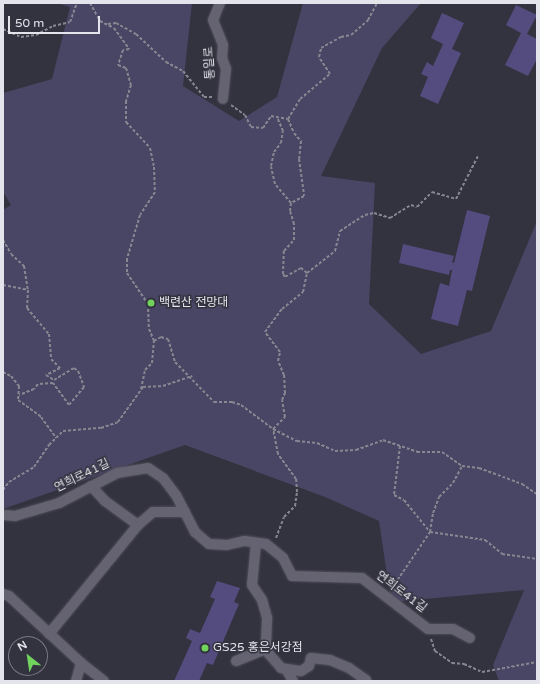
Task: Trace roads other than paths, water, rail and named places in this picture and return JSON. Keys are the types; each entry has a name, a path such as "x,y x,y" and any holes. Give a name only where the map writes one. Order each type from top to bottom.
{"street":[{"name":"통일로","path":"220,3 214,20 223,45 222,58 226,69 223,99"},
{"name":"연희로41길","path":"3,515 15,516 59,503 117,473 148,468 163,478 185,512 195,532 210,544 227,545 245,541 266,544 282,558 292,576 362,578 428,629 453,629 470,638"},
{"path":"91,486 105,501 138,525"},
{"path":"49,634 138,525 153,512 185,512"},
{"path":"256,543 252,585 262,600 267,618 266,649 281,668 301,671 309,666 311,658 330,660 349,668 366,680"},
{"path":"3,594 9,596 81,663 104,681"},
{"path":"236,661 266,649"},
{"path":"76,681 81,663"},
{"path":"286,669 293,681"}],"place":[{"name":"백련산 전망대","path":"151,303"},
{"name":"GS25 홍은서강점","path":"205,648"}]}
